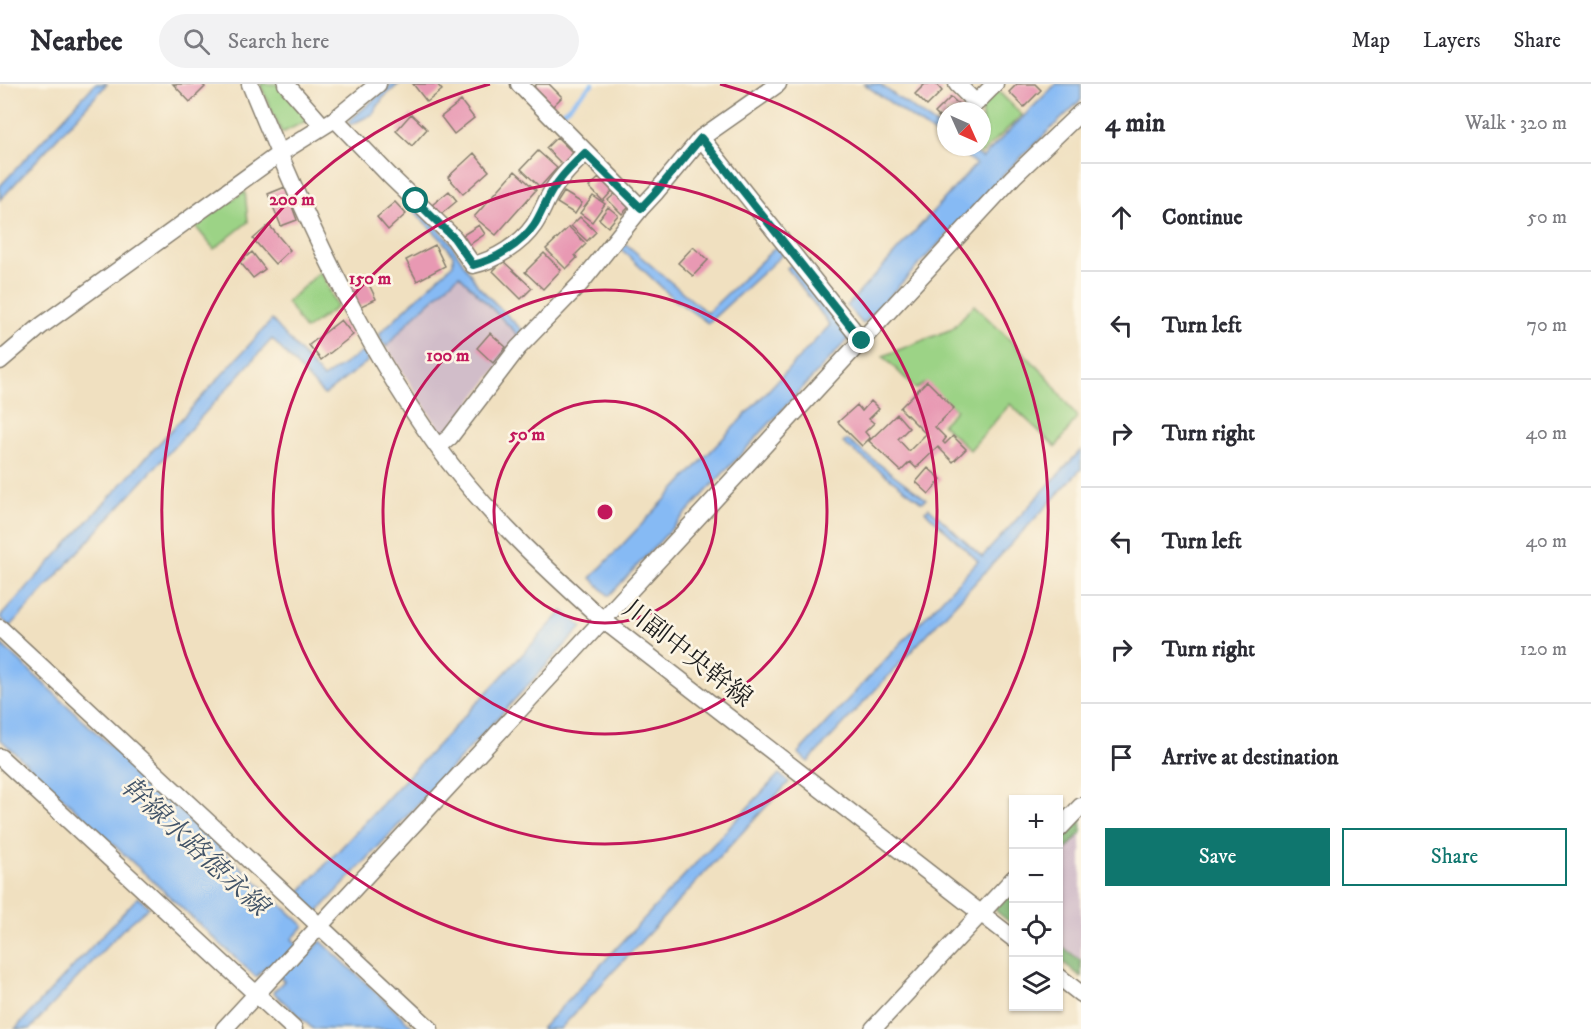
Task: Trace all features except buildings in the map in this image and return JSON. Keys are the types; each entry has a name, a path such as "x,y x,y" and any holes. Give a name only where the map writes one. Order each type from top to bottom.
{"street":[{"path":"250,84 279,154"},
{"path":"286,84 390,176 454,238 473,265 487,262 524,238 562,176 585,153"},
{"path":"0,361 40,326 378,84"},
{"path":"519,84 641,208"},
{"path":"438,447 450,437 518,348 580,284 701,138 778,84"},
{"path":"957,84 976,103 995,84"},
{"path":"224,1029 1013,177 1081,112"},
{"path":"701,138 862,341"},
{"name":"川副中央幹線","path":"279,154 330,267 380,358 438,447 512,533 603,620 1009,935"},
{"path":"0,628 430,1029"},
{"path":"0,757 294,1029"},
{"path":"1063,826 1081,806"},
{"path":"873,1029 1009,883"},
{"path":"1063,979 1081,994"}],"shaded area":[{"path":"457,269 523,335 444,436 381,338"},
{"path":"1081,814 1081,977 1063,962 1063,833"}],"green space":[{"path":"260,84 281,84 310,119 282,133"},
{"path":"997,90 1022,115 991,144 991,102 985,102"},
{"path":"245,191 248,222 214,249 195,226"},
{"path":"321,271 337,307 305,330 287,302"},
{"path":"974,305 1045,374 1077,417 1056,447 1010,404 970,450 942,424 956,410 926,383 916,389 883,356 952,329"},
{"path":"1081,814 1081,833 1063,853 1063,833"},
{"path":"1009,890 1009,922 996,911 996,905"},
{"path":"1063,947 1081,961 1081,977 1063,962"}],"water":[{"path":"95,84 107,84 0,200 0,186"},
{"path":"392,84 399,84 383,98 373,114 350,125 348,122"},
{"path":"864,84 879,84 937,126 937,136"},
{"path":"1056,84 1081,84 1081,100 1011,167 863,324 847,306 976,164 965,156 982,158 991,156 991,149"},
{"path":"406,196 448,239 478,286 523,331 519,336 459,275 412,318 386,347 379,334 453,264 453,255 442,240 402,199"},
{"path":"626,244 707,313 777,246 783,254 708,323 674,299 621,249"},
{"path":"791,265 849,338 609,596 591,578 830,325 787,268"},
{"path":"272,320 323,378 362,352 368,361 324,395 272,339 10,627 0,617"},
{"path":"847,440 926,499 922,502 843,443"},
{"path":"1081,450 1081,469 808,762 798,753 978,561 925,511 929,508 982,557"},
{"path":"563,611 582,627 317,913 297,895"},
{"name":"幹線水路徳永線","path":"0,643 304,926 292,939 308,955 321,941 415,1029 313,1029 273,992 284,981 268,965 256,977 0,739"},
{"path":"779,774 789,782 560,1029 541,1029"},
{"path":"138,897 149,907 121,931 30,1029 15,1029"}],"waterway":[{"path":"560,115 592,84"},
{"path":"365,356 383,341"}],"route":[{"path":"416,201 454,238 473,265 487,262 524,238 562,176 585,153 641,208 701,138 862,341"}]}
